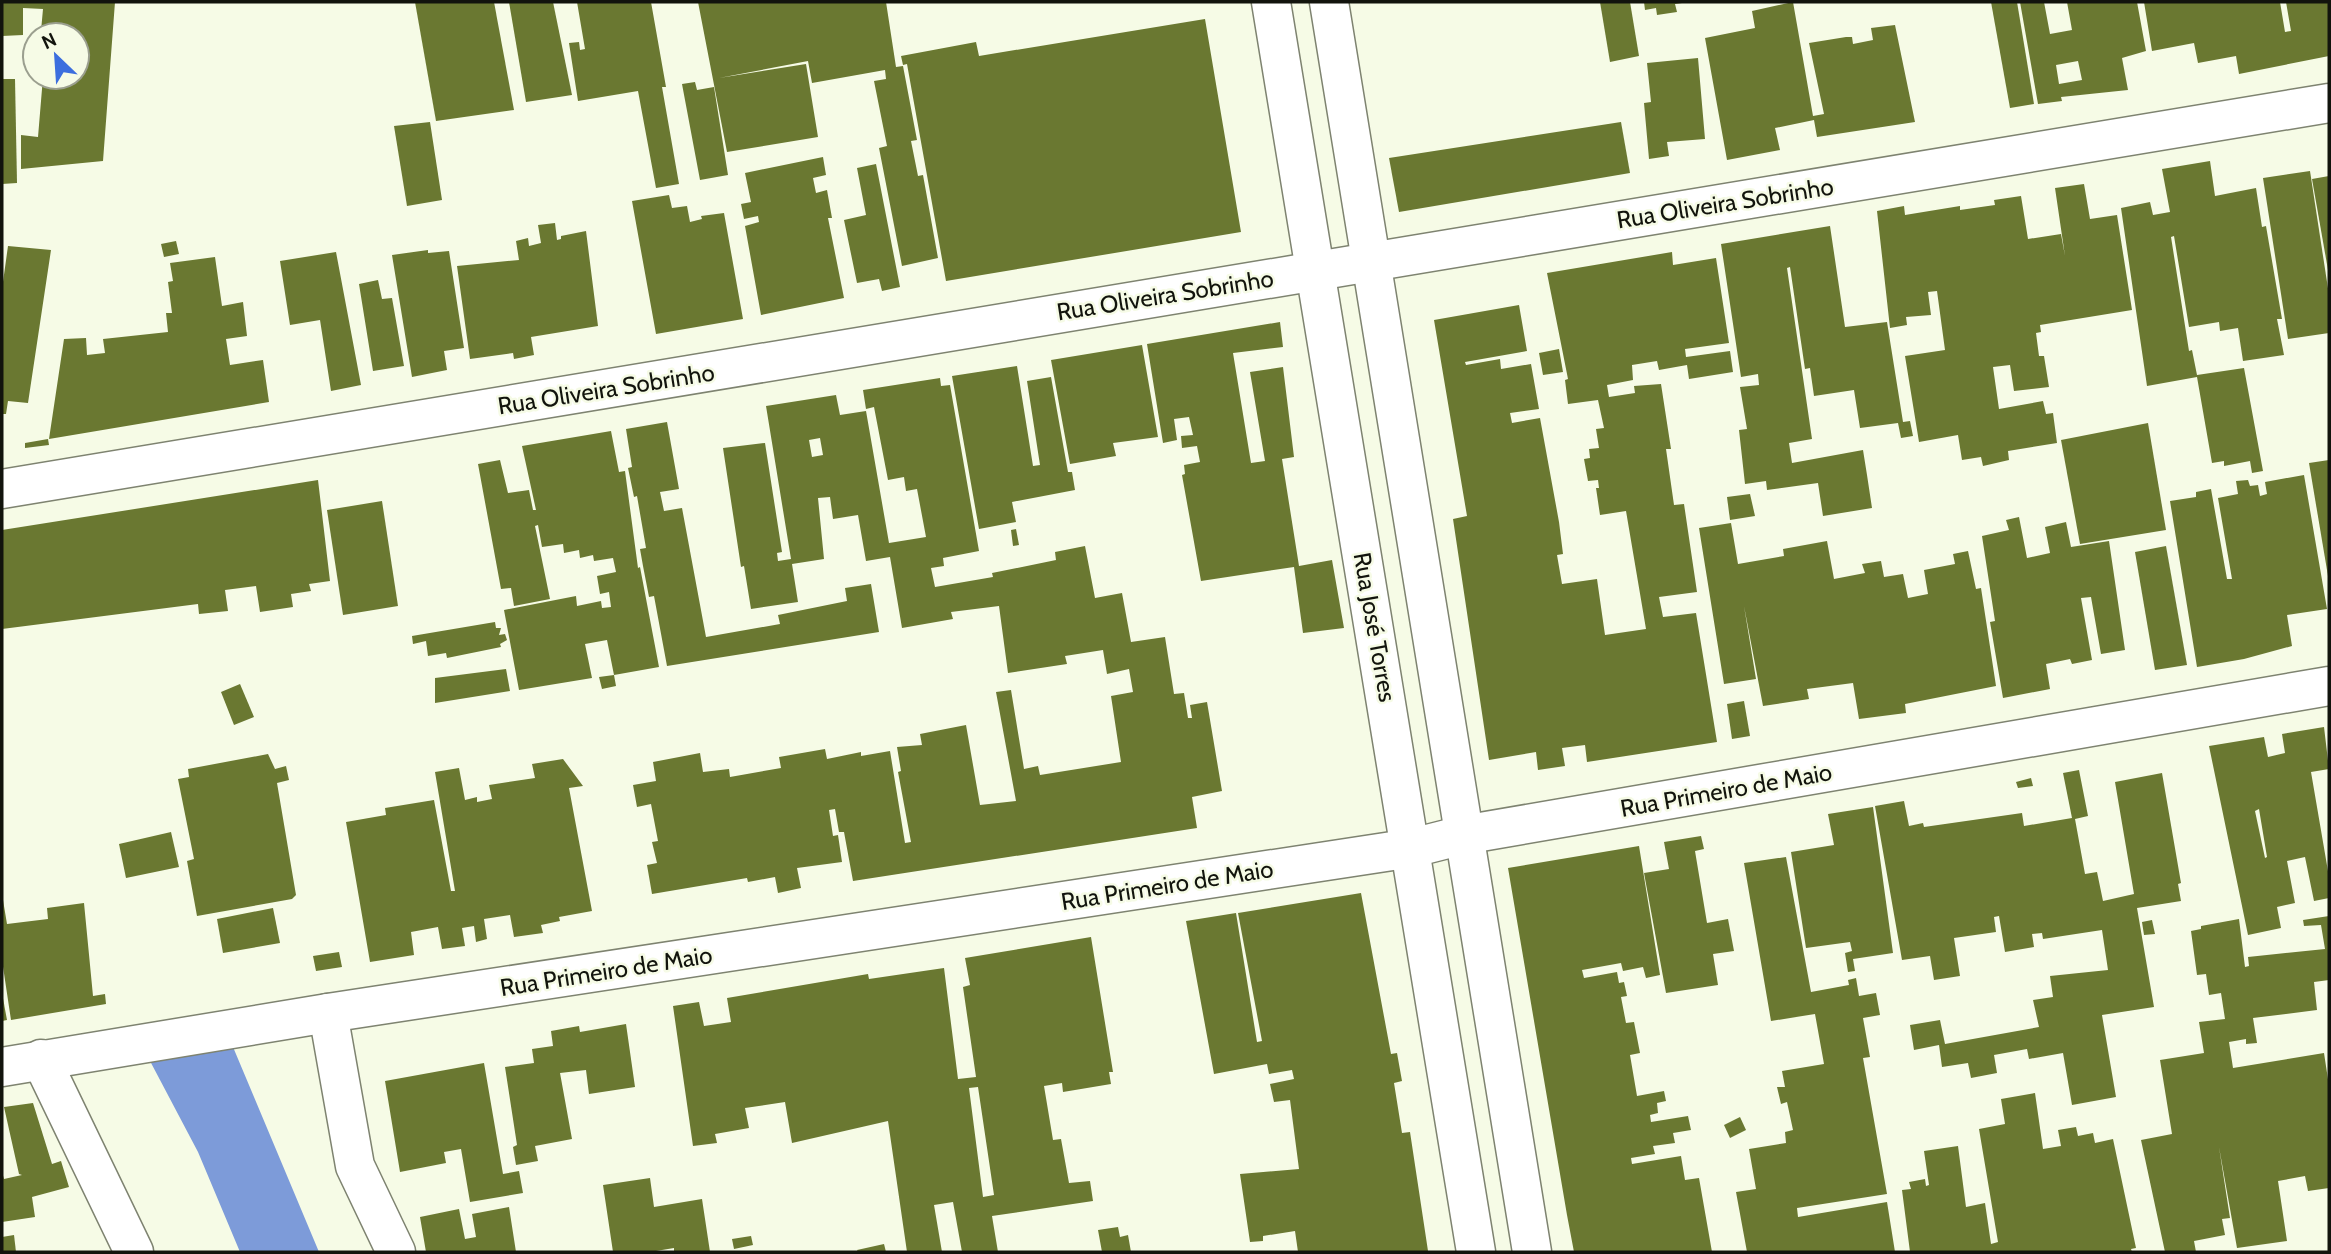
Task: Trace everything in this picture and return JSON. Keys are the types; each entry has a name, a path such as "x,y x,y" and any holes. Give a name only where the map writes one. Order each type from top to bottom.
{"street":[{"name":"Rua José Torres","path":"1271,2 1412,848 1476,1252"},
{"path":"1329,2 1462,835 1532,1252"},
{"name":"Rua Oliveira Sobrinho","path":"2,489 2329,103"},
{"name":"Rua Primeiro de Maio","path":"2,1067 328,1013 1412,848 1462,835 2329,687"},
{"path":"328,1013 355,1166 396,1252"},
{"path":"41,1059 134,1252"}],"water":[{"path":"233,1047 319,1252 240,1252 198,1152 150,1061"}],"building":[{"path":"2,2 115,2 103,161 21,169 21,135 38,137 42,91 91,91 91,21 42,21 43,9 23,8 21,35 2,36"},
{"path":"415,2 494,2 514,110 436,121"},
{"path":"509,2 553,2 572,95 526,102"},
{"path":"577,2 651,2 679,184 656,188 638,91 578,101 569,43 579,42 580,50 585,49"},
{"path":"698,2 886,2 896,67 903,66 917,140 911,141 918,176 923,175 938,258 902,266 879,148 887,146 874,81 886,79 885,70 812,83 808,61 719,78 806,64 818,137 727,152"},
{"path":"1600,2 1630,2 1639,56 1610,62"},
{"path":"1644,2 1682,3 1675,4 1677,12 1657,15 1656,8 1645,10"},
{"path":"1793,2 1813,116 1824,114 1809,43 1846,37 1852,37 1853,44 1873,40 1871,28 1895,25 1915,122 1817,137 1814,120 1775,128 1780,150 1727,160 1705,38 1755,28 1752,11"},
{"path":"1991,2 2017,2 2034,104 2010,108"},
{"path":"2020,2 2044,2 2050,34 2072,30 2067,2 2137,2 2146,51 2122,58 2128,90 2061,97 2062,101 2038,104","holes":["2078,61 2082,80 2059,84 2056,65"]},
{"path":"2144,2 2280,2 2285,32 2291,31 2286,2 2329,2 2329,56 2239,74 2236,56 2198,63 2194,43 2152,51"},
{"path":"1205,19 1241,232 946,281 907,64 903,65 901,56 976,42 979,56"},
{"path":"1698,58 1705,139 1667,142 1669,156 1649,159 1644,103 1651,102 1647,63"},
{"path":"2,79 15,79 17,183 2,184"},
{"path":"695,82 697,90 714,87 728,175 700,180 682,84"},
{"path":"430,122 442,200 407,206 394,126"},
{"path":"1621,122 1630,173 1399,212 1389,158"},
{"path":"823,157 826,175 813,178 816,193 827,190 832,218 828,218 844,298 761,315 745,226 759,222 758,216 744,219 741,204 751,202 745,173"},
{"path":"2210,161 2215,196 2256,188 2262,227 2266,226 2282,319 2277,319 2284,355 2243,361 2238,328 2220,331 2219,322 2189,327 2174,236 2171,237 2189,351 2192,350 2197,375 2244,368 2263,471 2252,473 2250,461 2224,466 2224,461 2212,463 2197,377 2147,386 2121,208 2150,202 2153,215 2170,212 2162,169"},
{"path":"876,164 900,287 882,291 879,279 857,283 844,220 866,215 857,168"},
{"path":"2310,171 2329,295 2329,333 2288,339 2263,178"},
{"path":"2329,176 2329,270 2328,270 2312,179"},
{"path":"2084,184 2090,219 2117,215 2132,310 2040,325 2041,332 2036,333 2039,356 2044,356 2049,387 2014,391 2010,365 1993,367 1999,409 2043,401 2046,414 2053,413 2057,443 2008,451 2009,460 1983,466 1981,457 1962,460 1958,435 1919,442 1905,356 1945,350 1937,291 1928,292 1931,315 1906,317 1907,325 1890,328 1877,211 1904,206 1905,215 1960,206 1960,210 1995,205 1994,200 2021,196 2028,239 2061,234 2065,256 2055,188"},
{"path":"669,195 672,208 687,206 690,222 702,219 701,216 724,213 743,319 656,334 632,201"},
{"path":"555,223 557,240 561,239 561,236 586,231 598,326 531,337 534,355 514,359 513,353 470,359 457,266 519,260 516,241 528,238 529,246 541,243 538,225"},
{"path":"1830,226 1845,327 1887,322 1903,422 1910,421 1913,436 1901,438 1898,423 1860,428 1854,390 1814,396 1810,368 1805,369 1790,267 1787,268 1812,439 1789,443 1792,463 1863,450 1872,508 1823,516 1818,483 1767,490 1766,481 1745,484 1739,430 1747,429 1740,387 1759,385 1758,374 1741,377 1721,244"},
{"path":"176,241 179,254 164,257 161,244"},
{"path":"8,246 51,250 28,403 8,401 6,414 2,414 2,289"},
{"path":"428,250 428,253 449,251 464,348 444,351 447,370 412,377 392,255"},
{"path":"336,252 361,385 331,391 320,320 290,325 280,261"},
{"path":"1672,252 1673,265 1716,258 1729,343 1685,349 1686,357 1730,351 1733,372 1689,379 1687,365 1659,370 1657,361 1632,365 1633,380 1607,385 1609,397 1635,393 1634,386 1661,384 1671,449 1666,449 1674,505 1684,504 1697,592 1659,597 1663,617 1696,613 1717,742 1587,762 1585,745 1562,748 1565,766 1538,770 1536,752 1489,760 1453,519 1467,516 1434,320 1519,305 1527,351 1465,362 1466,365 1500,359 1501,369 1531,364 1539,409 1510,413 1512,423 1540,418 1559,522 1563,554 1557,555 1562,584 1597,579 1605,635 1646,629 1626,511 1600,515 1596,488 1599,488 1598,480 1588,481 1584,459 1590,458 1589,449 1599,448 1596,429 1604,428 1598,400 1568,404 1565,380 1568,379 1547,273"},
{"path":"215,257 222,306 243,302 247,336 226,339 230,365 263,360 269,402 49,439 64,339 86,338 87,355 105,353 103,339 168,332 166,313 172,313 168,282 173,281 170,263"},
{"path":"378,280 382,299 392,298 404,366 373,371 359,284"},
{"path":"1280,322 1283,347 1233,353 1251,463 1265,461 1250,372 1283,367 1294,457 1282,459 1299,566 1332,560 1344,628 1303,633 1294,567 1201,581 1182,475 1185,474 1184,465 1200,462 1197,446 1182,448 1181,436 1193,435 1189,417 1174,419 1177,440 1163,443 1147,344"},
{"path":"1142,345 1158,437 1113,443 1116,456 1070,464 1051,360"},
{"path":"1559,349 1563,372 1543,375 1539,353"},
{"path":"1017,366 1033,466 1040,465 1027,381 1051,377 1068,472 1072,472 1075,490 1012,502 1016,522 979,529 952,376"},
{"path":"940,378 941,386 950,385 979,551 943,558 944,566 931,568 935,587 993,577 992,573 1056,560 1055,552 1085,546 1095,598 1122,593 1131,642 1165,637 1174,694 1184,693 1188,718 1192,718 1190,705 1207,702 1222,791 1192,797 1197,828 853,881 844,832 839,832 835,809 829,810 833,836 838,835 842,862 797,868 801,888 778,893 775,877 748,882 747,878 652,894 647,865 657,863 652,842 658,841 651,804 637,807 633,785 656,781 653,762 700,753 703,772 729,769 730,777 781,768 779,757 825,749 827,759 861,752 861,756 890,751 905,843 911,842 898,772 901,771 897,747 922,745 920,734 966,725 980,805 1016,801 996,692 1011,690 1024,769 1038,766 1040,775 1121,762 1111,696 1133,692 1129,669 1107,674 1103,650 1065,656 1067,664 1008,673 999,606 951,612 953,619 902,628 890,557 866,561 858,515 833,519 830,497 818,498 824,559 792,564 798,602 751,609 744,566 741,567 723,448 765,443 782,552 777,553 778,561 791,559 766,406 836,395 840,415 866,411 889,543 926,537 917,489 906,491 904,477 888,480 874,407 866,409 863,390","holes":["820,438 823,455 812,457 809,440"]},
{"path":"667,422 679,489 660,492 664,511 682,508 706,637 780,624 778,615 847,601 845,588 871,584 879,632 667,666 654,596 649,597 640,549 646,548 637,496 634,497 628,468 632,467 626,429"},
{"path":"2148,423 2166,530 2080,544 2061,440"},
{"path":"611,431 619,472 625,471 638,568 640,567 659,667 614,675 607,640 585,644 592,678 519,690 504,610 576,596 577,606 601,601 602,608 611,607 609,592 600,594 597,576 616,572 613,558 594,561 593,555 580,558 579,550 564,553 563,544 542,547 538,525 535,526 550,599 514,606 511,588 501,589 478,464 500,460 508,493 529,490 533,510 536,510 522,446"},
{"path":"48,439 49,445 25,448 25,443"},
{"path":"2329,460 2329,575 2328,576 2309,463"},
{"path":"2304,475 2327,609 2287,615 2292,646 2244,659 2197,667 2170,501 2196,497 2196,492 2211,489 2227,579 2232,579 2218,498 2238,494 2236,481 2248,480 2250,486 2258,485 2260,496 2267,494 2265,482"},
{"path":"318,480 330,581 309,584 311,591 291,594 293,607 260,612 256,586 225,590 228,611 199,614 198,604 2,629 2,530"},
{"path":"1750,494 1755,516 1730,520 1727,497"},
{"path":"382,501 398,606 343,615 327,510"},
{"path":"2019,517 2027,558 2050,553 2045,527 2066,522 2071,547 2109,541 2125,650 2101,654 2091,597 2081,598 2092,660 2072,664 2070,659 2046,664 2050,689 2003,698 1990,622 1995,621 1982,536 2009,530 2006,520"},
{"path":"1731,523 1738,564 1784,556 1783,549 1827,541 1834,579 1865,573 1862,564 1881,561 1884,577 1903,574 1908,598 1928,594 1924,570 1955,564 1953,554 1968,551 1976,589 1981,588 1996,686 1905,704 1906,713 1859,719 1853,683 1807,689 1809,699 1763,706 1744,606 1756,679 1724,684 1699,528"},
{"path":"1016,529 1019,545 1013,546 1011,530"},
{"path":"2166,546 2187,665 2155,670 2135,552"},
{"path":"495,622 496,628 501,628 499,635 505,634 507,640 500,644 501,647 447,658 446,653 428,656 426,641 413,644 412,636"},
{"path":"506,669 510,691 435,703 435,678"},
{"path":"614,675 616,686 602,689 599,677"},
{"path":"240,684 254,717 234,725 221,692"},
{"path":"1744,701 1750,736 1732,739 1727,704"},
{"path":"2324,727 2329,769 2311,772 2329,877 2329,898 2314,901 2305,857 2287,861 2295,903 2277,907 2281,928 2248,935 2209,746 2264,737 2268,757 2285,753 2282,734","holes":["2259,809 2267,857 2265,858 2255,811"]},
{"path":"268,754 275,769 286,766 289,780 277,783 296,895 292,899 197,916 187,861 194,859 178,779 189,777 188,769"},
{"path":"563,759 583,786 569,788 592,911 559,917 560,921 541,925 543,933 514,937 510,915 484,919 487,939 476,942 474,926 462,928 465,946 442,949 438,927 411,932 414,955 370,962 346,822 386,815 385,808 434,800 451,891 455,891 435,772 459,768 465,800 477,797 477,802 492,799 489,785 535,778 532,764"},
{"path":"2079,770 2088,816 2075,819 2085,874 2097,872 2103,901 2134,894 2115,782 2162,773 2181,883 2178,884 2181,901 2137,908 2154,1007 2102,1015 2116,1097 2072,1105 2063,1053 2029,1059 2027,1049 1994,1055 1997,1073 1971,1078 1968,1063 1942,1067 1939,1045 1914,1050 1910,1025 1940,1020 1945,1044 2039,1027 2033,1000 2053,997 2050,976 2108,970 2102,930 2043,939 2042,933 2032,934 2034,947 2005,952 1999,916 1994,917 1996,932 1954,938 1960,976 1934,980 1930,956 1902,960 1875,806 1904,801 1909,826 1923,823 1924,827 2022,813 2024,826 2072,818 2063,773"},
{"path":"2031,778 2033,786 2018,788 2016,782"},
{"path":"1873,807 1893,953 1853,959 1855,971 1848,972 1845,953 1852,951 1850,942 1806,948 1791,852 1834,845 1828,814"},
{"path":"171,832 179,867 126,878 119,844"},
{"path":"1701,836 1704,849 1695,851 1707,923 1728,919 1734,951 1713,954 1718,985 1666,993 1644,873 1669,869 1664,842"},
{"path":"1639,846 1660,975 1646,978 1643,967 1623,971 1621,963 1582,970 1584,978 1617,972 1619,983 1624,982 1627,996 1621,997 1626,1023 1634,1022 1640,1053 1630,1055 1637,1096 1664,1091 1666,1101 1657,1103 1658,1113 1650,1115 1651,1122 1688,1116 1691,1130 1673,1133 1675,1143 1653,1146 1655,1154 1631,1158 1632,1164 1681,1156 1685,1180 1699,1178 1712,1252 1574,1252 1567,1215 1508,868"},
{"path":"1786,857 1811,992 1849,985 1848,980 1856,978 1859,996 1876,993 1880,1015 1863,1018 1870,1057 1863,1058 1887,1194 1797,1208 1798,1217 1887,1202 1895,1252 1747,1252 1736,1192 1756,1189 1749,1149 1786,1143 1785,1132 1793,1130 1787,1102 1781,1104 1777,1087 1785,1087 1782,1071 1824,1064 1815,1014 1771,1021 1744,863"},
{"path":"1361,893 1391,1054 1397,1053 1402,1081 1394,1083 1402,1133 1410,1132 1428,1251 1298,1252 1295,1231 1263,1236 1263,1241 1250,1242 1240,1174 1299,1169 1290,1100 1274,1102 1270,1084 1294,1079 1292,1070 1269,1074 1267,1064 1214,1074 1186,921 1236,913 1257,1042 1262,1041 1238,913"},
{"path":"2,894 7,924 48,919 47,908 84,903 93,996 105,994 106,1004 11,1020 2,960"},
{"path":"273,908 280,943 223,953 217,919"},
{"path":"2329,916 2329,980 2314,982 2317,1010 2253,1018 2257,1043 2246,1044 2246,1039 2229,1042 2233,1068 2324,1053 2329,1086 2329,1188 2308,1191 2305,1176 2278,1181 2287,1241 2237,1248 2219,1147 2230,1218 2222,1219 2225,1235 2194,1241 2196,1252 2165,1252 2141,1140 2172,1134 2160,1060 2204,1053 2199,1022 2225,1019 2221,993 2209,995 2206,974 2197,975 2191,931 2201,929 2201,926 2239,919 2245,967 2249,966 2248,957 2325,949 2321,925 2304,926 2303,920"},
{"path":"2152,920 2155,934 2144,935 2142,922"},
{"path":"1091,937 1113,1072 1109,1072 1111,1084 1063,1092 1062,1083 1044,1086 1053,1140 1061,1139 1069,1183 1090,1181 1093,1201 992,1216 998,1252 962,1252 953,1202 934,1205 942,1252 907,1252 888,1121 792,1143 785,1102 745,1108 749,1128 715,1134 717,1143 693,1146 673,1006 699,1002 704,1026 731,1022 727,998 868,974 869,979 944,968 958,1079 976,1077 963,987 970,985 965,958","holes":["978,1087 994,1195 983,1197 969,1088"]},
{"path":"339,952 342,967 316,971 313,956"},
{"path":"2,993 7,1020 2,1021"},
{"path":"626,1024 635,1087 589,1094 586,1070 560,1073 572,1139 535,1146 538,1161 516,1165 513,1147 517,1145 505,1067 534,1063 532,1049 553,1046 551,1031 579,1026 580,1032"},
{"path":"484,1063 503,1174 519,1171 523,1193 470,1202 461,1149 444,1152 446,1163 400,1172 385,1081"},
{"path":"2035,1093 2043,1149 2061,1146 2058,1130 2076,1127 2078,1136 2093,1133 2095,1143 2113,1139 2136,1248 2131,1249 2132,1252 1910,1252 1902,1190 1911,1189 1909,1182 1925,1179 1926,1186 1929,1185 1924,1151 1958,1146 1966,1207 1985,1203 1991,1244 1998,1242 1979,1129 2005,1124 2001,1099"},
{"path":"33,1103 52,1164 61,1161 69,1187 32,1197 35,1217 2,1222 2,1172 4,1179 22,1175 19,1174 4,1107"},
{"path":"1740,1117 1746,1130 1730,1138 1724,1125"},
{"path":"650,1178 654,1207 702,1199 710,1252 674,1252 674,1248 650,1252 613,1252 603,1185"},
{"path":"509,1207 516,1252 426,1252 420,1217 459,1209 465,1239 476,1237 472,1214"},
{"path":"1118,1227 1120,1237 1128,1235 1131,1252 1102,1252 1098,1230"},
{"path":"14,1235 16,1252 2,1252 2,1237"},
{"path":"751,1236 753,1245 734,1249 732,1239"},
{"path":"884,1244 886,1252 857,1250"}]}
